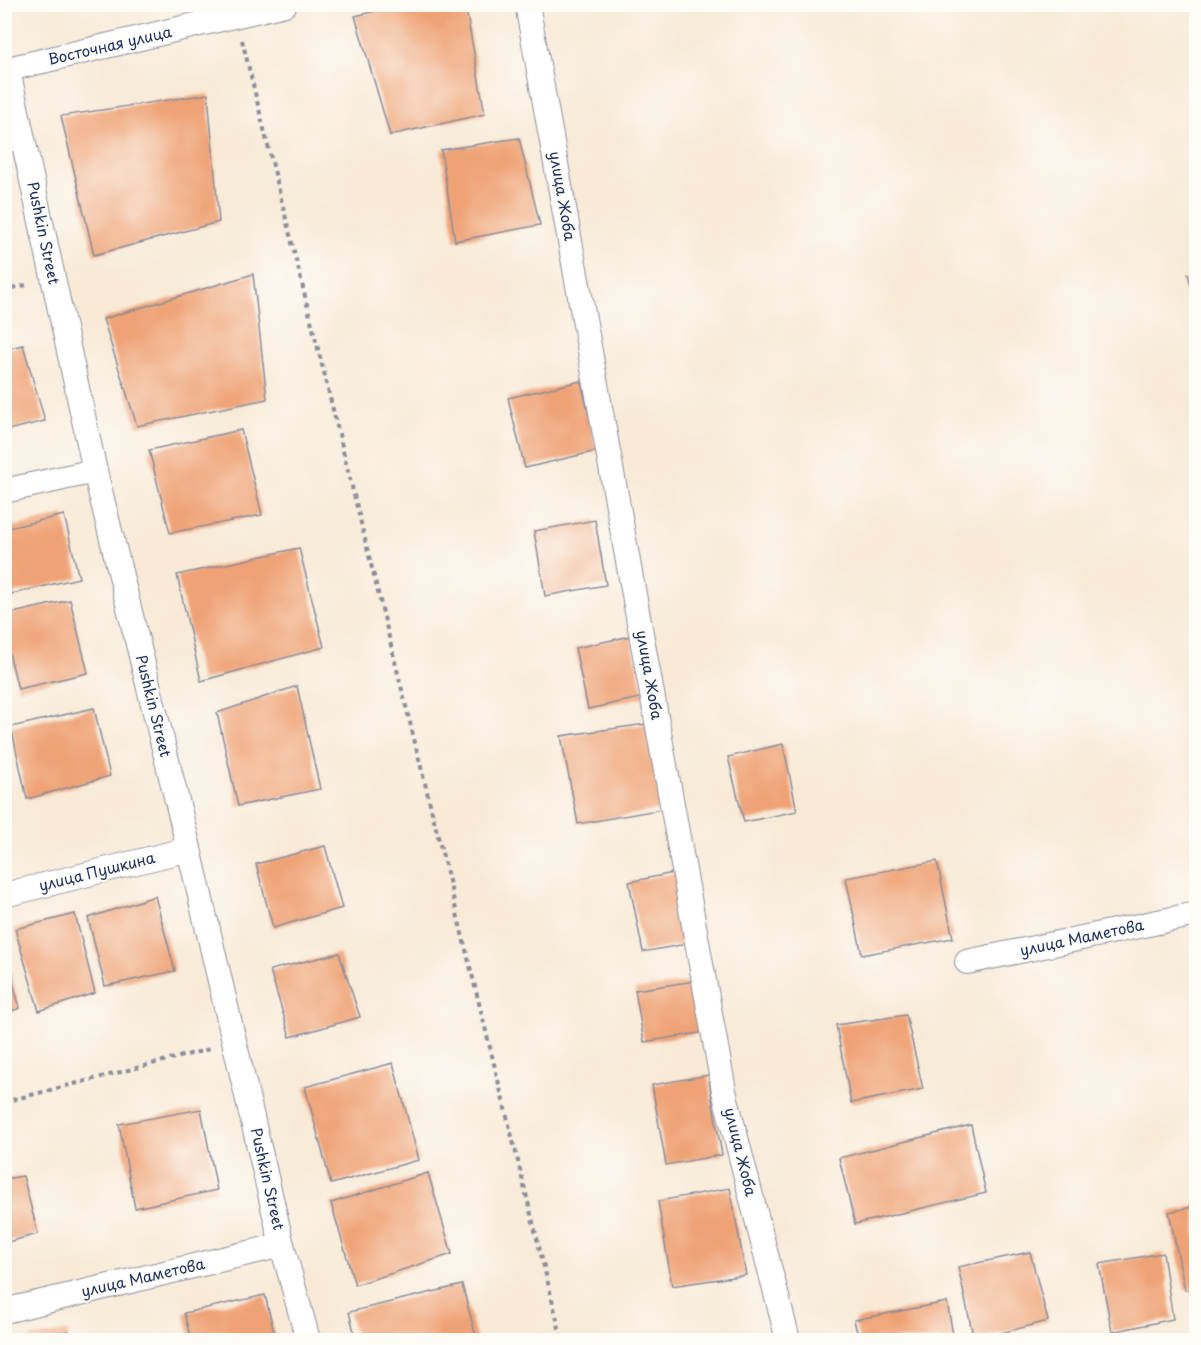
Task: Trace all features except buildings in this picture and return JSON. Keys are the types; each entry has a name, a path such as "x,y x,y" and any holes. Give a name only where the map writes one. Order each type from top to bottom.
{"street":[{"name":"Восточная улица","path":"6,70 285,4"},
{"name":"улица Жоба","path":"527,4 724,1091 788,1341"},
{"name":"Pushkin Street","path":"6,70 95,471 189,849 282,1245 308,1341"},
{"path":"4,491 95,471"},
{"name":"улица Пушкина","path":"4,895 189,849"},
{"name":"улица Маметова","path":"967,962 1197,914"},
{"name":"улица Маметова","path":"4,1311 282,1245"}],"path":[{"path":"236,16 562,1341"},
{"path":"4,1102 234,1042"}]}
